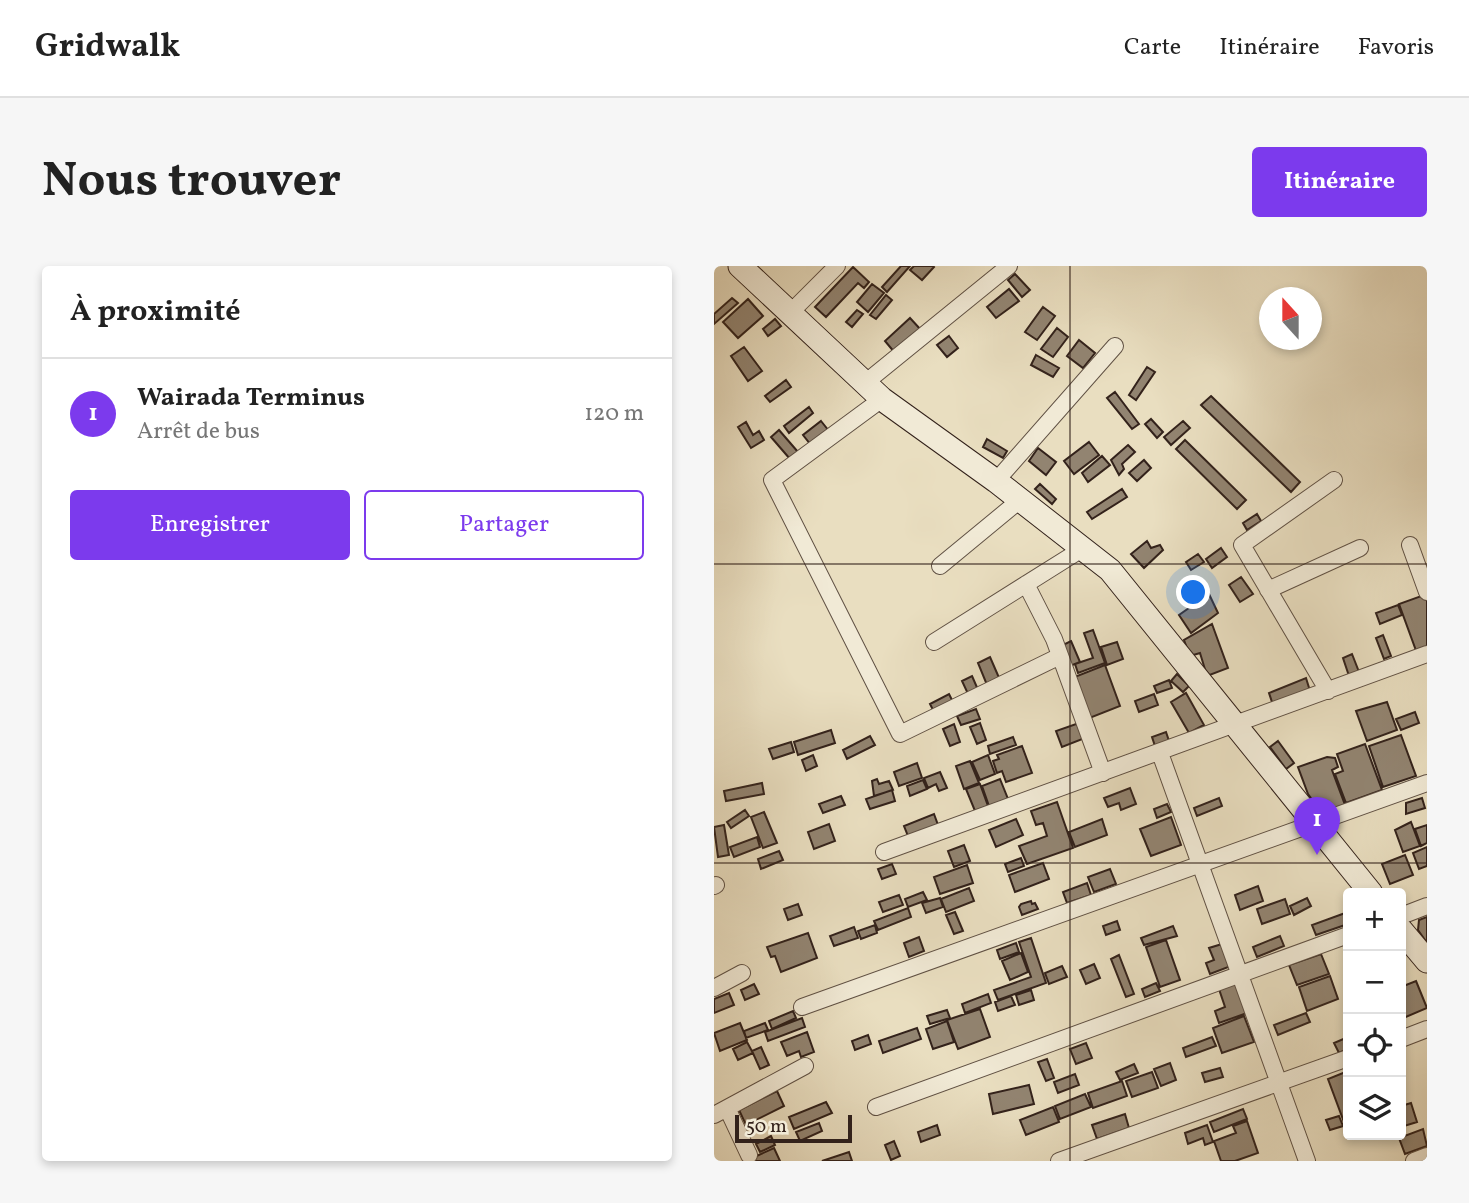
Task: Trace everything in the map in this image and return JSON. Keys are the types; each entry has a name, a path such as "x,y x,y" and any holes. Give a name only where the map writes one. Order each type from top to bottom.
{"street":[{"path":"740,266 882,399 996,481 1110,570 1367,888"},
{"path":"790,313 837,266"},
{"path":"865,383 1009,266"},
{"path":"996,481 1115,346"},
{"path":"882,399 772,480 900,734 1060,656"},
{"path":"1328,691 1241,545 1334,480"},
{"path":"940,566 1020,500"},
{"path":"1410,545 1427,592"},
{"path":"1268,590 1360,548"},
{"path":"934,642 1082,549"},
{"path":"1026,584 1060,656 1103,773"},
{"path":"884,852 1427,654"},
{"path":"1160,752 1307,1161"},
{"path":"802,1007 1427,783"},
{"path":"1406,914 1427,906"},
{"path":"1406,936 1427,961"},
{"path":"876,1107 1343,937"},
{"path":"714,988 742,973"},
{"path":"1406,1037 1427,1029"},
{"path":"1059,1161 1343,1060"},
{"path":"749,1155 720,1112 805,1066"},
{"path":"1414,1161 1427,1156"}],"building":[{"path":"901,266 910,266 887,292 882,287"},
{"path":"914,266 934,267 922,280 910,270"},
{"path":"853,267 869,282 864,288 858,283 826,317 815,307"},
{"path":"1015,274 1030,290 1022,297 1008,280"},
{"path":"872,284 884,293 868,312 857,302"},
{"path":"1009,289 1019,301 996,318 987,307"},
{"path":"886,295 892,300 876,319 870,315"},
{"path":"732,298 738,303 714,324 714,314"},
{"path":"748,299 763,316 738,338 723,322"},
{"path":"1043,307 1055,316 1037,340 1025,332"},
{"path":"857,310 863,314 852,327 846,322"},
{"path":"910,318 921,330 895,353 885,341"},
{"path":"775,319 781,326 768,336 763,329"},
{"path":"1057,328 1068,337 1053,357 1041,349"},
{"path":"949,336 958,348 947,357 937,345"},
{"path":"1079,340 1095,353 1083,368 1067,356"},
{"path":"744,347 762,371 748,381 731,356"},
{"path":"1036,355 1059,368 1053,377 1031,365"},
{"path":"1147,367 1155,372 1136,400 1129,395"},
{"path":"786,380 791,387 770,402 765,396"},
{"path":"1115,392 1139,424 1132,429 1107,398"},
{"path":"1211,396 1300,482 1291,492 1201,405"},
{"path":"809,407 813,413 789,433 784,426"},
{"path":"1151,419 1163,432 1157,438 1145,424"},
{"path":"821,421 829,431 811,445 803,435"},
{"path":"1183,421 1190,428 1171,445 1164,437"},
{"path":"746,422 753,435 759,431 764,440 751,448 738,427"},
{"path":"779,430 798,452 790,459 771,437"},
{"path":"987,439 1007,451 1003,458 983,447"},
{"path":"1185,440 1246,500 1237,509 1176,449"},
{"path":"1089,442 1099,455 1074,474 1064,461"},
{"path":"1128,445 1135,452 1122,464 1124,469 1119,475 1111,460"},
{"path":"1038,448 1056,462 1046,475 1029,461"},
{"path":"1102,456 1110,465 1088,482 1082,473"},
{"path":"1144,460 1151,468 1137,481 1129,473"},
{"path":"1040,484 1056,499 1052,504 1035,489"},
{"path":"1122,489 1127,497 1092,519 1087,512"},
{"path":"1257,514 1261,521 1247,530 1243,523"},
{"path":"1147,541 1151,548 1160,545 1163,550 1144,568 1131,554"},
{"path":"1221,548 1227,557 1212,568 1206,559"},
{"path":"1198,554 1204,562 1191,570 1186,562"},
{"path":"1241,577 1253,594 1240,602 1229,585"},
{"path":"1209,594 1218,613 1191,633 1179,615"},
{"path":"1427,594 1427,653 1418,656 1399,604"},
{"path":"1398,605 1402,615 1380,624 1376,613"},
{"path":"1212,624 1228,668 1207,676 1200,653 1190,656 1184,640"},
{"path":"1093,630 1105,663 1078,673 1075,664 1093,658 1084,633"},
{"path":"1383,635 1391,656 1384,659 1376,638"},
{"path":"1071,641 1080,662 1070,666 1061,646"},
{"path":"1117,642 1123,659 1107,665 1101,647"},
{"path":"1352,654 1359,672 1349,676 1343,658"},
{"path":"990,657 1000,680 987,685 978,663"},
{"path":"1105,665 1120,706 1087,719 1072,678"},
{"path":"1177,674 1189,686 1183,692 1171,681"},
{"path":"972,676 979,692 969,696 962,681"},
{"path":"1306,678 1310,691 1273,705 1269,693"},
{"path":"1169,680 1172,688 1157,693 1154,686"},
{"path":"1186,693 1204,725 1189,733 1171,702"},
{"path":"949,694 954,704 935,714 930,704"},
{"path":"1154,694 1158,705 1139,712 1135,701"},
{"path":"1387,702 1397,730 1367,741 1356,711"},
{"path":"976,709 980,719 961,725 957,716"},
{"path":"1415,712 1419,723 1401,730 1396,719"},
{"path":"980,723 986,740 977,744 970,727"},
{"path":"1079,723 1085,738 1062,747 1056,731"},
{"path":"954,724 960,742 950,746 943,729"},
{"path":"831,730 835,743 798,755 794,742"},
{"path":"1166,732 1169,741 1155,746 1152,737"},
{"path":"1401,735 1416,776 1383,787 1369,746"},
{"path":"870,736 875,745 847,759 843,750"},
{"path":"1013,737 1016,745 990,754 988,746"},
{"path":"1278,741 1294,763 1286,769 1270,747"},
{"path":"791,742 794,752 773,759 769,749"},
{"path":"1365,744 1382,790 1346,803 1335,774 1343,771 1337,754"},
{"path":"1022,746 1032,773 1006,782 1002,771 997,773 993,761 999,759 997,755"},
{"path":"813,755 817,766 806,771 802,760"},
{"path":"988,755 995,774 980,780 972,762"},
{"path":"1327,757 1335,758 1338,767 1332,770 1345,805 1322,813 1308,794 1298,767"},
{"path":"970,761 979,783 964,789 956,766"},
{"path":"917,763 922,778 899,786 894,772"},
{"path":"940,772 947,788 939,791 936,784 928,788 924,778"},
{"path":"877,779 879,784 889,781 893,790 874,796 872,781"},
{"path":"1000,779 1008,799 989,806 982,786"},
{"path":"923,780 927,789 910,796 907,786"},
{"path":"762,783 764,794 726,801 724,791"},
{"path":"980,784 988,806 975,811 966,789"},
{"path":"1130,788 1136,804 1121,810 1119,803 1108,807 1104,798"},
{"path":"892,790 895,801 870,809 866,799"},
{"path":"841,796 845,805 823,813 819,804"},
{"path":"1219,798 1222,806 1197,816 1194,808"},
{"path":"1422,798 1425,808 1406,814 1406,803"},
{"path":"1057,802 1073,848 1027,864 1019,846 1047,836 1043,823 1036,825 1031,811"},
{"path":"1167,804 1171,812 1157,818 1154,809"},
{"path":"745,810 749,816 731,828 727,822"},
{"path":"764,812 777,843 763,848 751,817"},
{"path":"934,814 938,825 908,836 904,826"},
{"path":"1171,817 1181,845 1151,856 1140,829"},
{"path":"1016,819 1023,835 996,847 989,830"},
{"path":"1102,819 1107,835 1075,847 1069,832"},
{"path":"1411,822 1420,846 1403,852 1395,830"},
{"path":"829,824 835,841 814,849 808,832"},
{"path":"724,825 729,855 718,857 714,827"},
{"path":"1427,825 1427,843 1421,846 1415,829"},
{"path":"757,837 760,847 734,857 730,847"},
{"path":"964,845 970,861 954,867 948,851"},
{"path":"1427,847 1427,866 1419,869 1413,853"},
{"path":"779,851 783,860 761,869 758,859"},
{"path":"1405,855 1413,875 1390,884 1382,864"},
{"path":"1021,858 1024,866 1008,872 1005,864"},
{"path":"1043,863 1049,879 1015,892 1009,875"},
{"path":"892,864 896,874 882,879 878,869"},
{"path":"967,865 973,883 940,894 934,877"},
{"path":"1110,869 1116,884 1094,892 1088,877"},
{"path":"1087,883 1091,895 1067,903 1063,892"},
{"path":"1258,886 1263,901 1240,910 1235,895"},
{"path":"969,888 974,901 946,912 941,899"},
{"path":"923,892 927,900 908,907 905,899"},
{"path":"899,895 903,905 883,912 879,902"},
{"path":"940,898 943,907 926,913 922,903"},
{"path":"1307,898 1311,906 1294,915 1290,906"},
{"path":"1285,899 1290,914 1262,924 1257,909"},
{"path":"1031,901 1038,909 1022,915 1019,907"},
{"path":"798,904 802,915 788,920 784,909"},
{"path":"908,908 911,917 878,930 874,921"},
{"path":"955,912 963,931 954,934 946,915"},
{"path":"1343,914 1343,926 1316,935 1312,925"},
{"path":"1427,917 1427,943 1418,930 1419,920"},
{"path":"1117,921 1120,930 1106,935 1103,926"},
{"path":"875,925 877,933 861,939 858,931"},
{"path":"1173,926 1177,936 1144,945 1141,938"},
{"path":"854,927 858,938 834,946 830,936"},
{"path":"808,933 817,958 781,972 775,956 771,957 767,947"},
{"path":"1280,936 1284,946 1257,957 1253,947"},
{"path":"919,937 924,951 909,957 904,943"},
{"path":"1031,938 1046,983 998,1000 994,990 1031,977 1019,942"},
{"path":"1166,940 1180,980 1160,987 1146,947"},
{"path":"1016,943 1019,952 1000,959 997,950"},
{"path":"1222,944 1231,966 1210,974 1206,963 1214,960 1209,948"},
{"path":"1021,953 1028,972 1010,980 1002,961"},
{"path":"1321,954 1329,974 1297,985 1289,965"},
{"path":"1119,955 1134,994 1126,997 1111,959"},
{"path":"1094,964 1100,978 1086,984 1080,970"},
{"path":"1062,966 1067,977 1049,984 1045,973"},
{"path":"1330,976 1338,999 1307,1011 1299,987"},
{"path":"1416,981 1427,1008 1406,1017 1406,1014 1406,985"},
{"path":"1156,983 1160,991 1145,997 1142,989"},
{"path":"1236,983 1247,1013 1219,1023 1215,1011 1225,1007 1219,989"},
{"path":"754,984 759,994 745,1000 741,990"},
{"path":"1031,990 1034,1000 1019,1005 1016,995"},
{"path":"729,993 734,1005 714,1013 714,999"},
{"path":"988,994 991,1003 965,1013 962,1004"},
{"path":"1011,996 1015,1005 998,1011 995,1002"},
{"path":"980,1009 990,1037 958,1049 947,1020"},
{"path":"947,1010 950,1018 930,1024 927,1016"},
{"path":"793,1011 796,1018 772,1029 769,1021"},
{"path":"1306,1013 1310,1022 1278,1035 1274,1025"},
{"path":"1244,1016 1254,1042 1222,1053 1213,1028"},
{"path":"802,1018 805,1027 768,1041 765,1032"},
{"path":"947,1021 954,1042 933,1049 926,1029"},
{"path":"740,1023 747,1040 720,1051 714,1033"},
{"path":"765,1023 768,1030 746,1038 744,1031"},
{"path":"917,1028 921,1039 883,1053 879,1041"},
{"path":"807,1032 814,1052 801,1057 799,1051 787,1056 781,1042"},
{"path":"868,1035 871,1044 855,1050 852,1041"},
{"path":"1212,1037 1216,1046 1186,1057 1183,1048"},
{"path":"1343,1039 1343,1051 1339,1053 1334,1043"},
{"path":"747,1042 753,1053 738,1060 733,1049"},
{"path":"1086,1043 1092,1058 1076,1064 1070,1049"},
{"path":"761,1047 769,1065 760,1069 752,1051"},
{"path":"1047,1059 1054,1078 1046,1081 1038,1062"},
{"path":"1170,1063 1176,1080 1161,1086 1154,1069"},
{"path":"1134,1064 1138,1073 1120,1080 1116,1072"},
{"path":"1220,1068 1223,1077 1205,1082 1202,1073"},
{"path":"1152,1072 1158,1088 1132,1097 1126,1081"},
{"path":"1343,1073 1343,1119 1328,1079"},
{"path":"1075,1074 1079,1085 1058,1093 1054,1082"},
{"path":"1122,1081 1127,1096 1093,1108 1088,1093"},
{"path":"1029,1085 1034,1104 993,1114 989,1094"},
{"path":"777,1091 784,1106 746,1125 739,1110"},
{"path":"1085,1094 1091,1107 1060,1119 1055,1106"},
{"path":"826,1102 832,1113 794,1129 789,1117"},
{"path":"1411,1103 1417,1122 1406,1125 1406,1104"},
{"path":"1053,1107 1059,1122 1026,1135 1020,1120"},
{"path":"1243,1109 1247,1119 1214,1132 1210,1122"},
{"path":"1125,1114 1129,1128 1097,1139 1092,1125"},
{"path":"1339,1116 1343,1126 1330,1130 1326,1120"},
{"path":"1247,1121 1258,1153 1235,1161 1221,1161 1214,1141 1236,1133 1233,1126"},
{"path":"819,1123 822,1131 800,1141 796,1132"},
{"path":"937,1125 940,1135 921,1142 918,1132"},
{"path":"1207,1125 1213,1142 1205,1145 1203,1138 1188,1144 1185,1133"},
{"path":"1423,1129 1427,1146 1405,1154 1400,1140 1406,1140 1406,1135"},
{"path":"771,1136 775,1145 760,1152 756,1144"},
{"path":"894,1141 900,1156 891,1160 885,1145"},
{"path":"774,1148 780,1161 751,1161 750,1159"},
{"path":"849,1152 852,1161 822,1161"}],"place":[{"name":"Wairada Terminus","path":"1317,855"}]}
